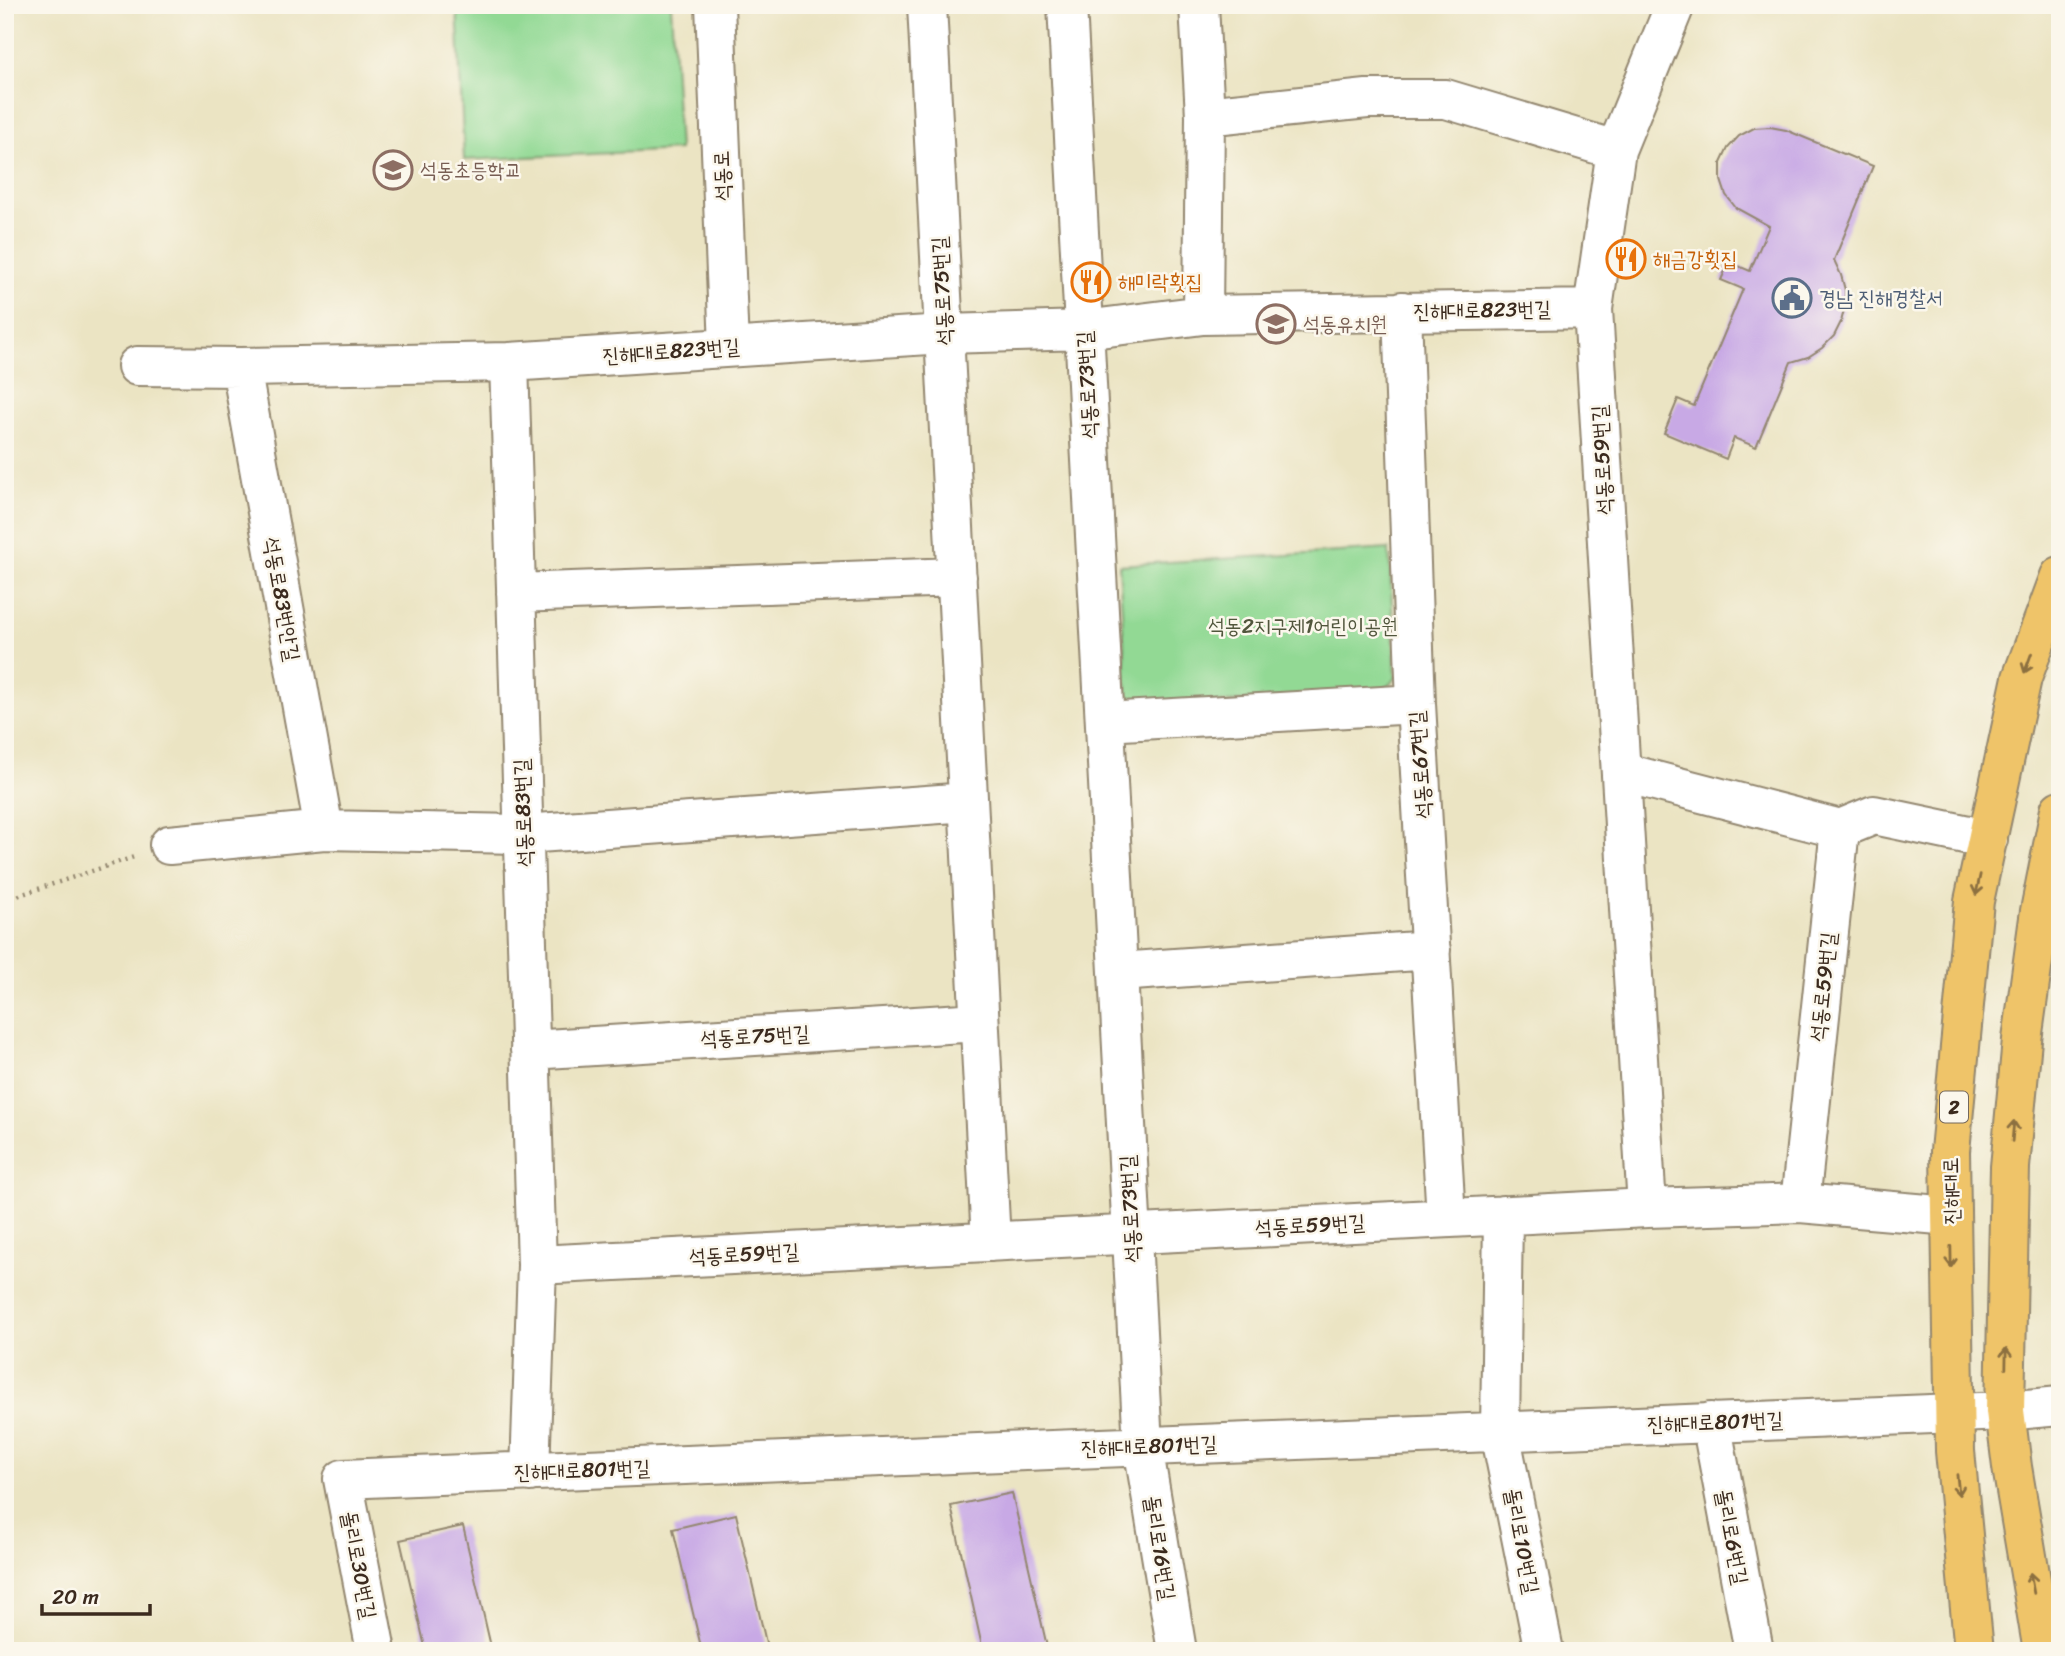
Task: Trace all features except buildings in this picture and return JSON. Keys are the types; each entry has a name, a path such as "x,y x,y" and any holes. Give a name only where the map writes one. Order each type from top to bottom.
{"main road":[{"name":"진해대로","path":"1974,1651 1955,1451 1950,1151 1974,901 2022,678 2060,576"},
{"path":"2043,1651 2005,1411 2010,1167 2022,1040 2040,911 2060,810"}],"street":[{"name":"석동로","path":"715,5 729,347"},
{"name":"석동로75번길","path":"927,5 990,1241"},
{"name":"석동로73번길","path":"1067,5 1143,1446"},
{"path":"1199,5 1205,116 1203,315"},
{"name":"석동로59번길","path":"537,1265 1647,1208 1593,309 1616,150 1675,5"},
{"path":"1205,116 1367,99 1446,99 1616,150"},
{"name":"진해대로823번길","path":"137,366 241,367 509,362 944,334 1084,330 1203,315 1593,309"},
{"name":"석동로67번길","path":"1402,312 1416,704 1446,1218"},
{"name":"석동로83번길","path":"509,362 537,1265 530,1472"},
{"name":"석동로83번안길","path":"241,367 324,830"},
{"path":"516,593 957,577"},
{"path":"1105,722 1416,704"},
{"path":"1621,772 1840,829 1874,815 1987,839"},
{"path":"169,845 324,830 524,834 968,802"},
{"name":"석동로59번길","path":"1800,1203 1840,829"},
{"path":"1118,972 1432,950"},
{"name":"석동로75번길","path":"530,1050 979,1022"},
{"path":"1647,1208 1800,1203 1951,1216"},
{"name":"돌리로10번길","path":"1503,1215 1500,1432 1544,1651"},
{"name":"진해대로801번길","path":"343,1479 2005,1411 2060,1406"},
{"name":"돌리로6번길","path":"1711,1423 1754,1651"},
{"name":"돌리로16번길","path":"1143,1446 1177,1651"},
{"name":"돌리로30번길","path":"343,1479 376,1651"}],"path":[{"path":"5,900 169,845"}],"green space":[{"path":"457,5 671,5 679,150 464,160"},
{"name":"석동2지구제1어린이공원","path":"1389,549 1396,678 1381,693 1145,707 1127,694 1119,565"}],"place":[{"name":"석동초등학교","path":"393,170"},
{"name":"해금강횟집","path":"1626,259"},
{"name":"해미락횟집","path":"1091,282"},
{"name":"경남 진해경찰서","path":"1792,298"},
{"name":"석동유치원","path":"1276,324"}]}
